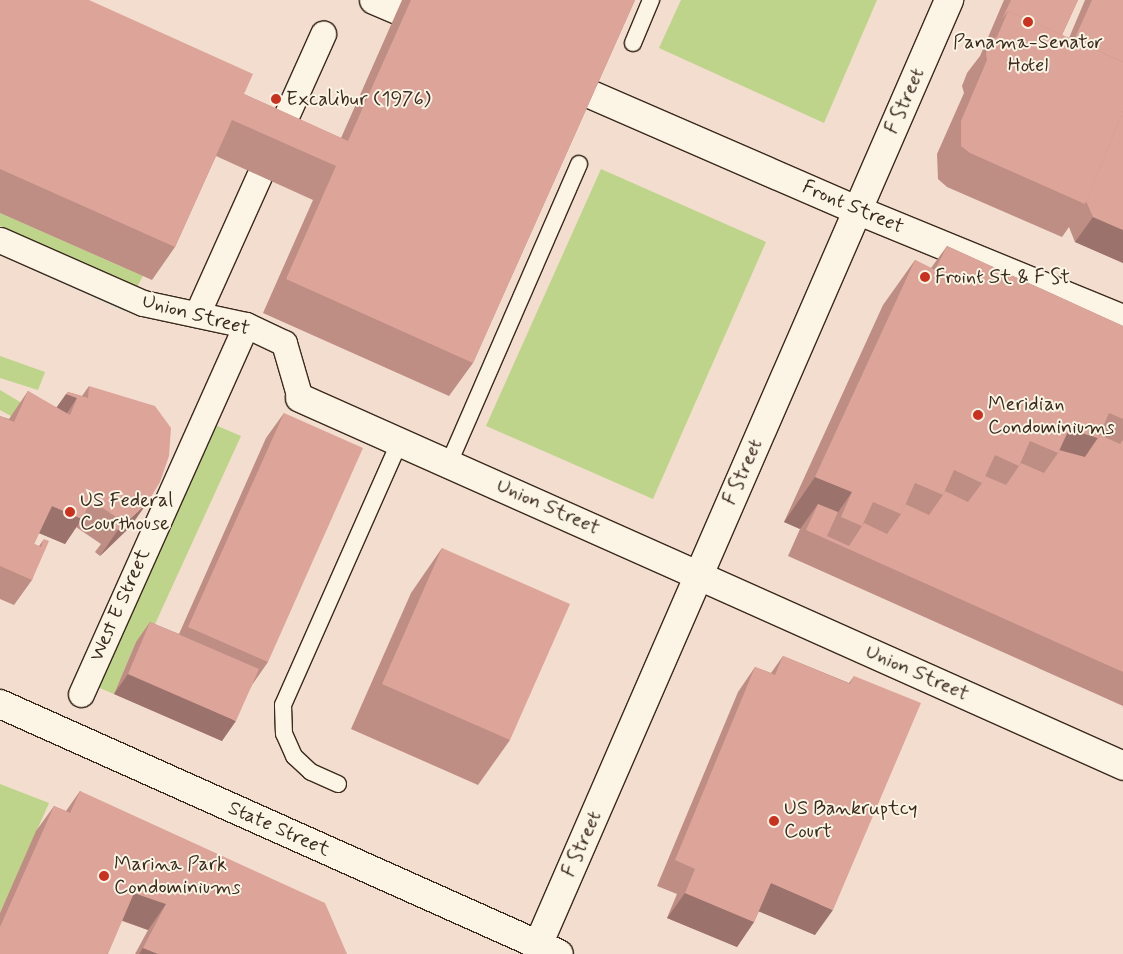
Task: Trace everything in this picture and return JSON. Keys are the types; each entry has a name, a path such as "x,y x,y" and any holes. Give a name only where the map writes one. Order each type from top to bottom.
{"street":[{"name":"F Street","path":"548,949 699,576 948,0"},
{"path":"271,150 324,34"},
{"name":"Front Street","path":"585,92 857,210 1123,319"},
{"path":"197,314 259,176"},
{"name":"Union Street","path":"0,240 143,303 246,325 284,343 300,398 400,441 1123,766"},
{"name":"West E Street","path":"80,694 246,325"},
{"name":"State Street","path":"0,704 548,949"}],"lane":[{"path":"633,42 652,0"},
{"path":"449,463 579,164"},
{"path":"338,784 311,772 294,756 284,734 283,705 400,441"}],"green space":[{"path":"681,0 877,0 824,123 659,48"},
{"path":"601,169 766,242 653,499 486,426"},
{"path":"0,213 143,276 137,287 0,226"},
{"path":"0,356 45,372 38,390 0,378"},
{"path":"0,390 40,414 33,428 0,410"},
{"path":"213,424 241,436 145,646 136,642 114,694 95,686"},
{"path":"0,784 49,803 0,913"}],"water":[{"path":"0,245 128,303 125,311 0,255"}],"building":[{"path":"0,0 89,0 253,74 244,94 348,141 411,0 635,0 473,363 286,279 336,166 232,120 175,247 0,169"},
{"path":"1011,0 1078,0 1062,35 1008,11 1002,19"},
{"path":"1092,0 1123,0 1123,62 1074,40"},
{"path":"1008,11 1123,62 1123,111 1085,204 970,153 961,146 961,121 987,60 986,53 991,40 997,37"},
{"path":"1123,111 1123,230 1093,217 1086,201"},
{"name":"Meridian Condominiums","path":"947,246 1123,326 1123,419 1109,413 1098,438 1069,429 1058,453 1030,441 1019,466 995,455 982,483 954,470 943,495 915,483 901,514 873,502 862,526 841,517 852,492 815,477 915,260 935,270"},
{"name":"US Federal Courthouse","path":"89,386 155,406 171,428 169,456 160,482 148,502 118,530 113,526 119,519 91,500 82,519 52,506 34,544 41,547 44,539 49,541 32,580 0,566 0,416 14,422 28,391 70,415 77,398 66,394 68,392 88,398"},
{"path":"284,413 363,448 268,662 188,627"},
{"path":"1100,435 1120,444 1123,440 1123,672 806,530 818,504 838,512 827,536 849,546 864,523 887,534 901,514 905,504 929,515 945,491 968,502 985,476 1006,485 1021,463 1044,473 1059,450 1085,457"},
{"path":"442,548 570,604 510,740 382,684"},
{"path":"150,622 259,669 236,721 128,674"},
{"name":"US Bankruptcy Court","path":"783,656 850,684 854,676 921,703 833,910 771,883 754,922 685,893 695,869 675,860 755,667 775,675"},
{"name":"Marina Park Condominiums","path":"80,791 325,903 347,954 158,954 143,948 166,904 134,893 108,954 0,954 0,927 54,806 70,813"}],"place":[{"name":"Panama-Senator Hotel","path":"1028,22"},
{"name":"Excalibur (1976)","path":"276,99"},
{"name":"Froint St & F St","path":"925,277"},
{"name":"Meridian Condominiums","path":"978,415"},
{"name":"US Federal Courthouse","path":"70,512"},
{"name":"US Bankruptcy Court","path":"774,821"},
{"name":"Marina Park Condominiums","path":"104,876"}]}
